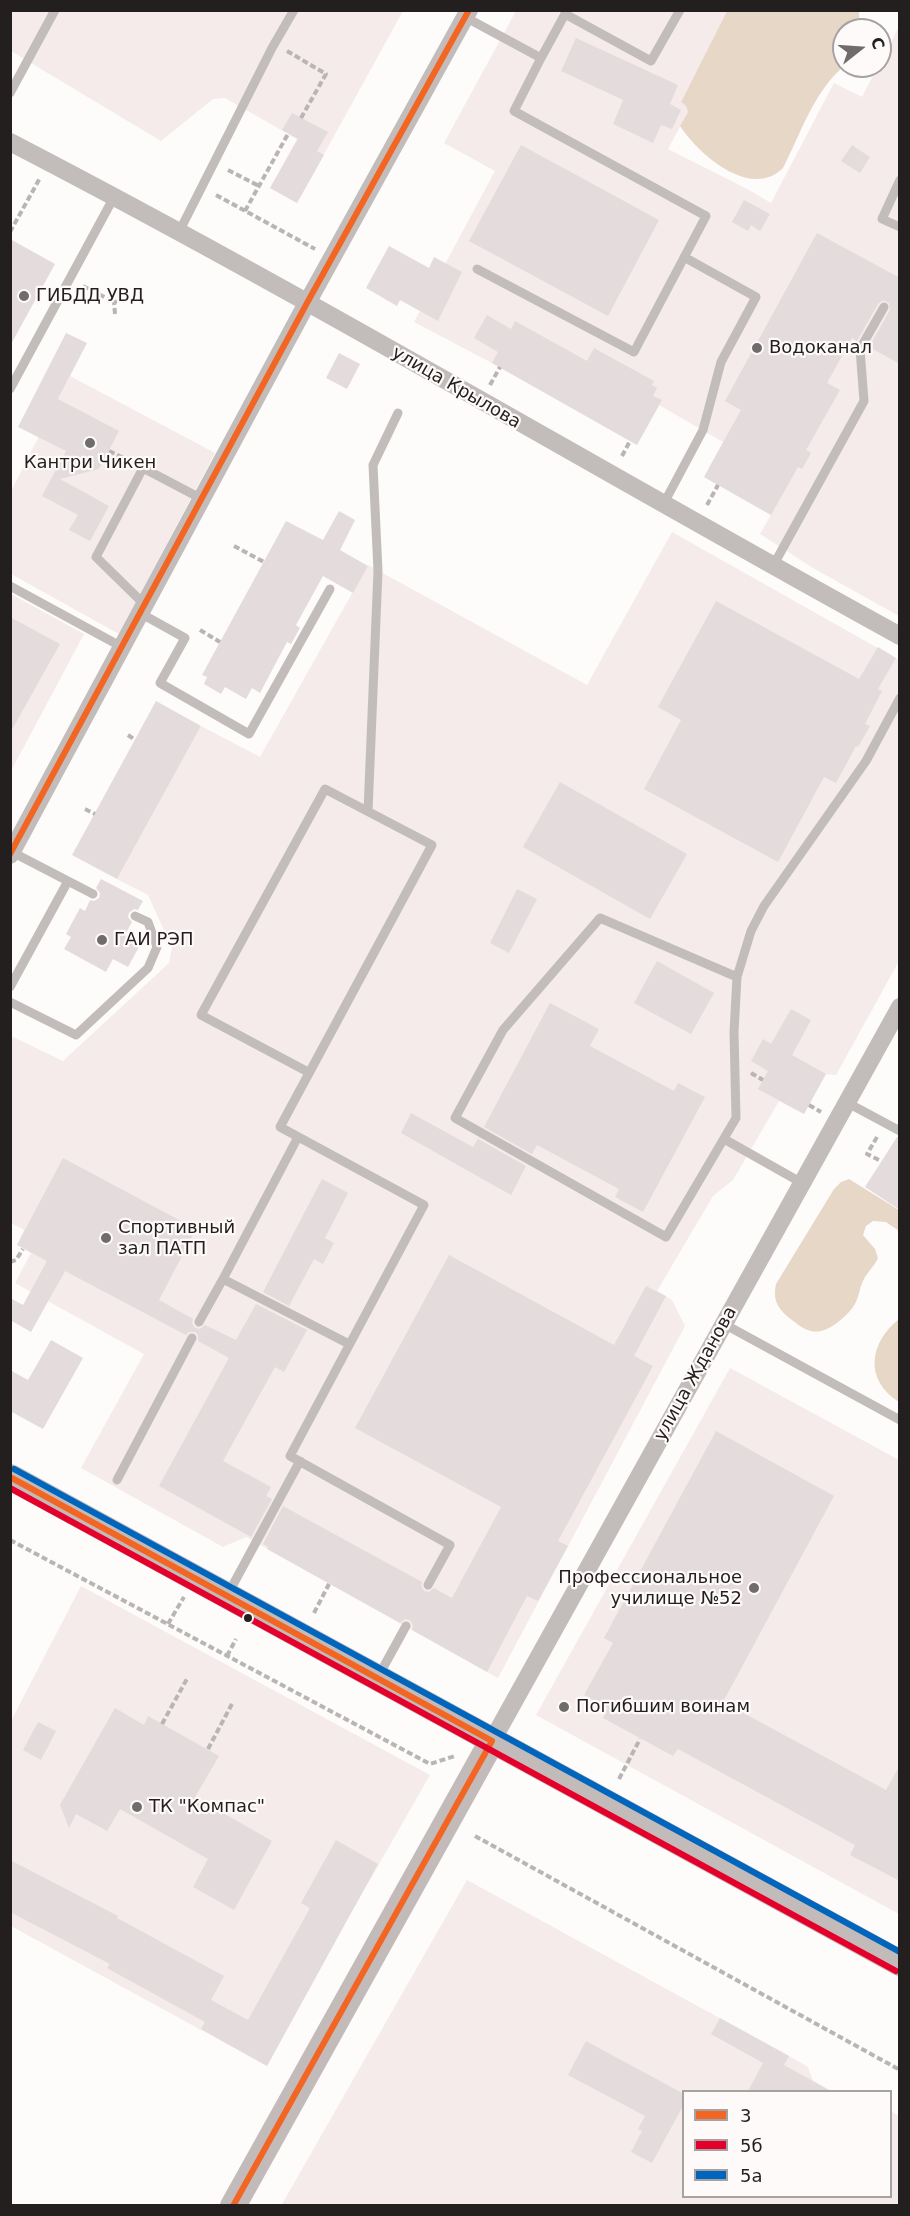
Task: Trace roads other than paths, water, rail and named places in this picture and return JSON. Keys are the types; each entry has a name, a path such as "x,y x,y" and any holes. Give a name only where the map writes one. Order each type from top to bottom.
{"main road":[{"path":"10,1477 900,1963"},
{"path":"233,2205 492,1741"}],"street":[{"path":"13,846 307,303 467,14"},
{"name":"улица Крылова","path":"10,142 307,303 773,567 900,636"},
{"name":"улица Жданова","path":"492,1741 900,1007"}],"lane":[{"path":"10,93 55,10"},
{"path":"179,232 274,44 294,10"},
{"path":"477,269 633,352 706,216 514,111 565,14 651,61 680,10"},
{"path":"467,14 541,58"},
{"path":"900,180 882,219 900,227"},
{"path":"10,389 114,197"},
{"path":"663,505 703,430 721,362 756,297 684,257"},
{"path":"773,567 864,401 860,349 884,307"},
{"path":"368,811 378,571 373,465 398,413"},
{"path":"202,498 143,468 96,557 142,609 185,638 160,683 249,734 330,589"},
{"path":"10,586 122,647"},
{"path":"737,977 600,918 502,1030 455,1118 666,1238 736,1118 734,1032 737,977 751,931 764,906 866,761 900,698"},
{"path":"308,1072 201,1015 325,789 432,845 280,1127 424,1205 290,1456 450,1545 428,1585"},
{"path":"13,846 93,894"},
{"path":"10,987 69,881"},
{"path":"10,1002 76,1035 148,968 157,947 148,922 135,916"},
{"path":"846,1102 900,1131"},
{"path":"200,1322 298,1137"},
{"path":"724,1139 802,1183"},
{"path":"223,1279 349,1344"},
{"path":"724,1324 900,1420"},
{"path":"117,1480 192,1338"},
{"path":"226,1596 300,1461"},
{"path":"377,1678 406,1626"}],"place":[{"name":"ГИБДД УВД","path":"24,296"},
{"name":"Водоканал","path":"757,348"},
{"name":"Кантри Чикен","path":"90,443"},
{"name":"ГАИ РЭП","path":"102,940"},
{"name":"Спортивный зал ПАТП","path":"106,1238"},
{"name":"Профессиональное училище №52","path":"754,1588"},
{"name":"Погибшим воинам","path":"564,1707"},
{"name":"ТК \"Компас\"","path":"137,1807"}]}
